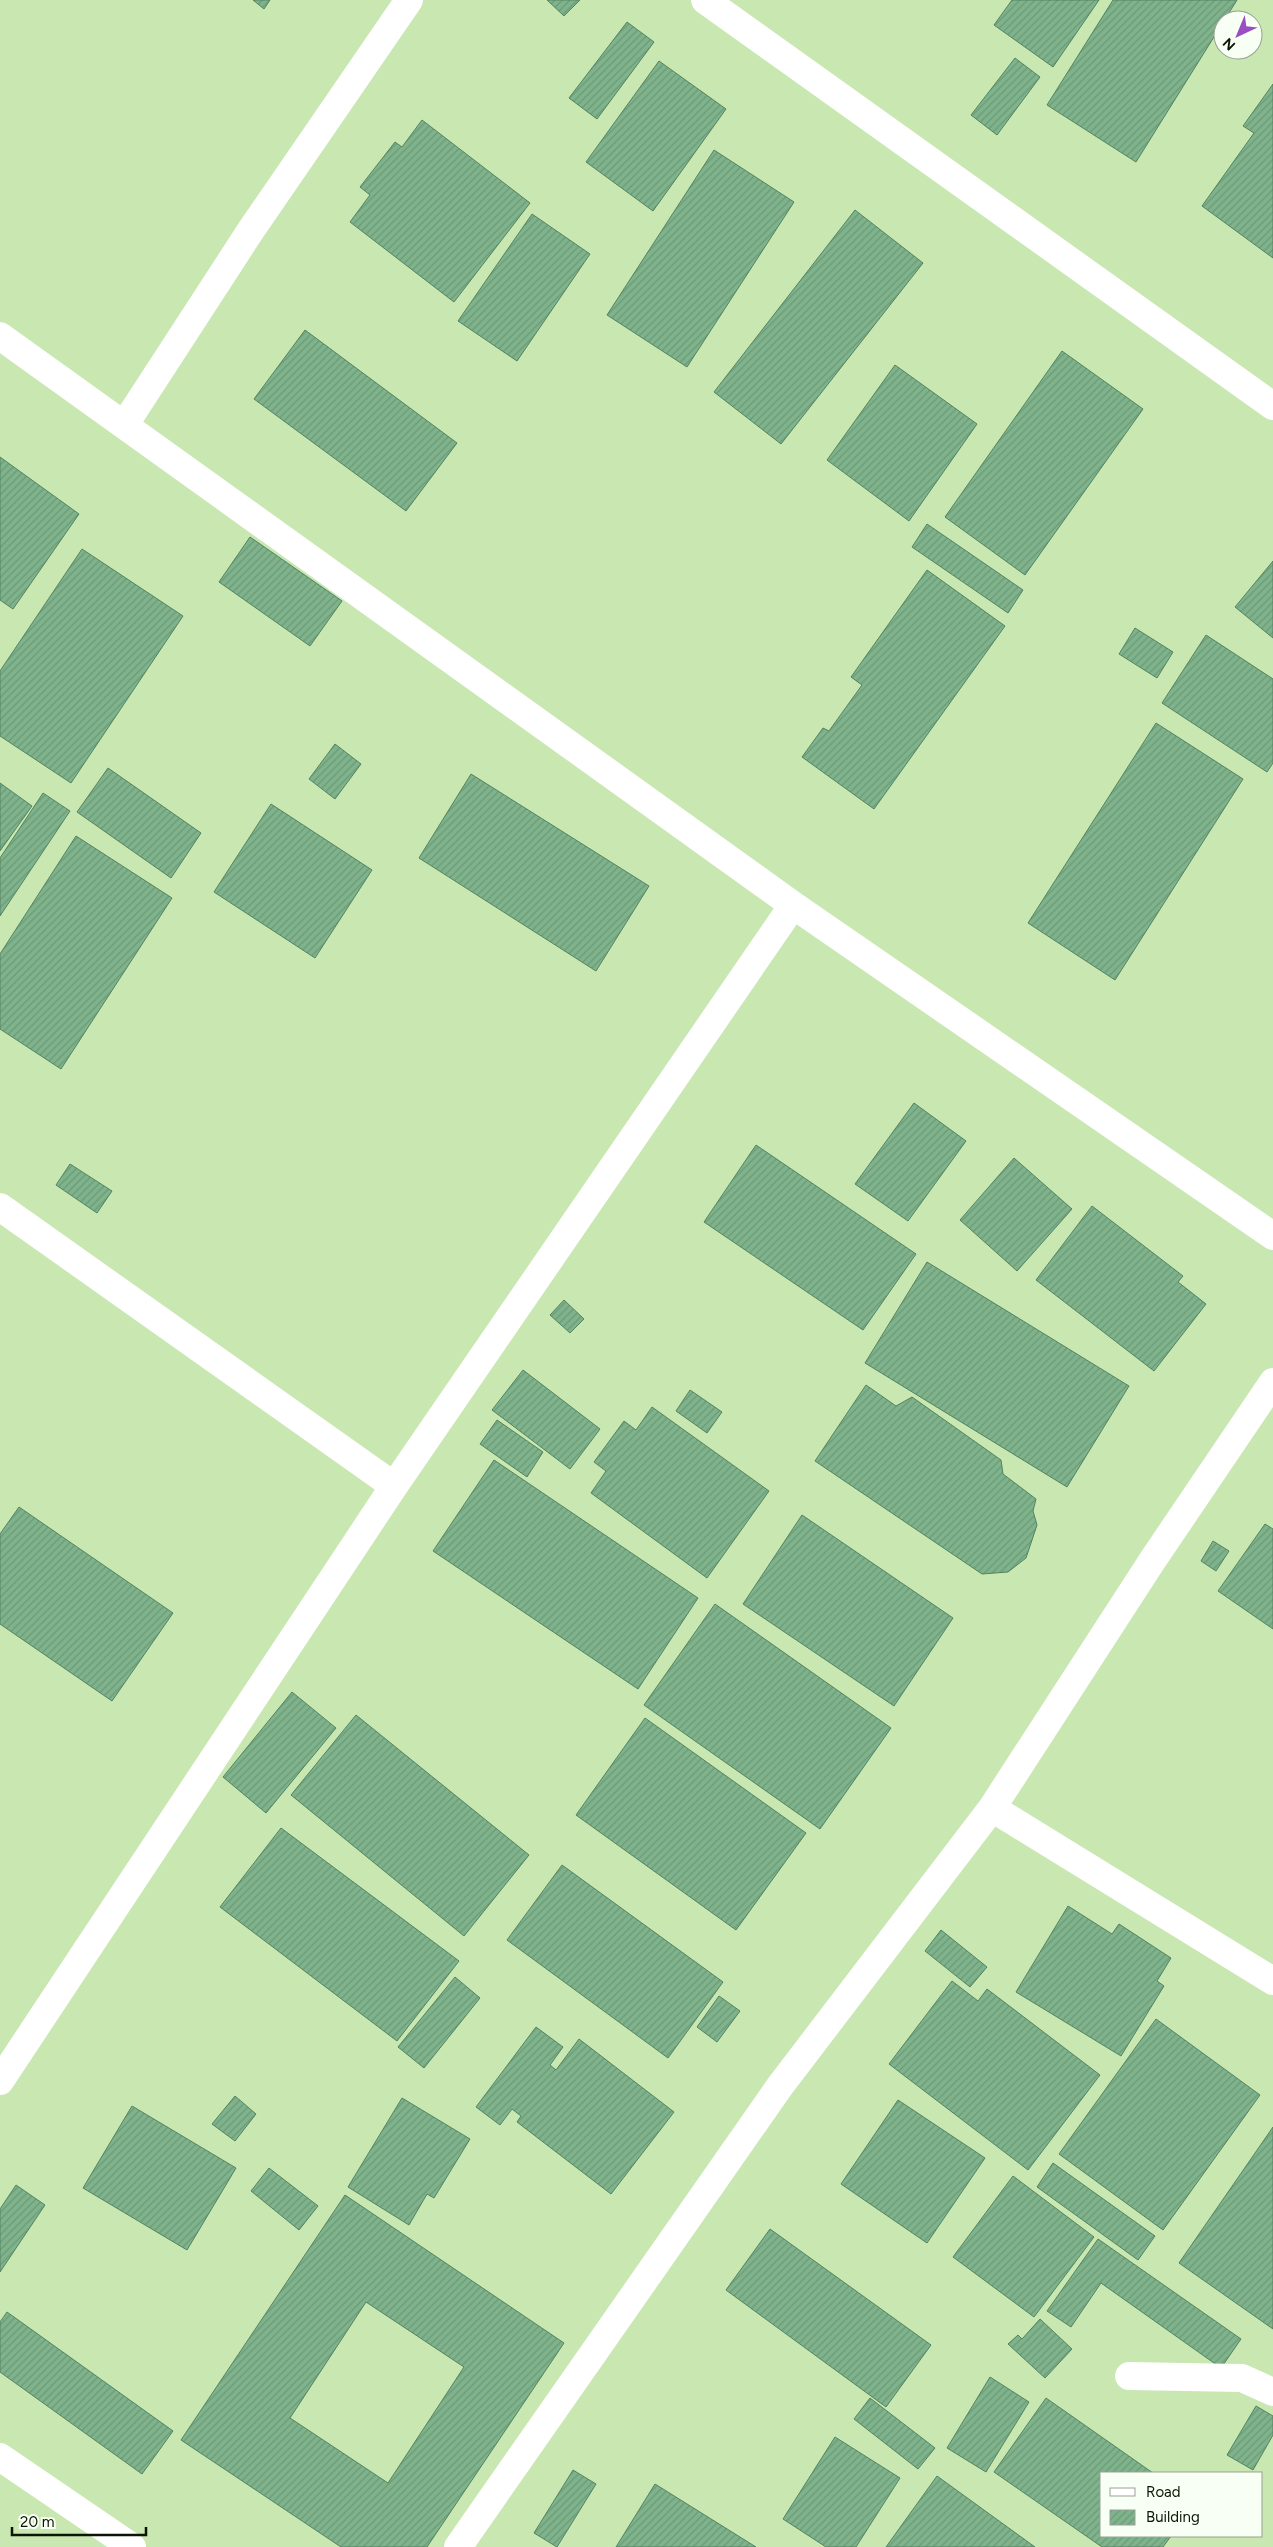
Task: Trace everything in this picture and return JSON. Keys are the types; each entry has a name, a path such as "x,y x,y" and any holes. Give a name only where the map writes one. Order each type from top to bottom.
{"street":[{"path":"125,424 251,230 409,0"},
{"path":"705,0 1270,398"},
{"path":"0,336 794,905 1273,1236"},
{"path":"0,2081 394,1486 794,905"},
{"path":"0,1206 394,1486"},
{"path":"458,2547 780,2086 992,1808 1152,1561 1273,1382"},
{"path":"992,1808 1273,1981"},
{"path":"1129,2376 1242,2378 1273,2392"},
{"path":"0,2457 132,2547"}],"building":[{"path":"253,0 270,0 264,9"},
{"path":"547,0 580,0 564,16"},
{"path":"1012,0 1099,0 1053,67 994,25"},
{"path":"1113,0 1237,0 1231,10 1213,10 1213,38 1136,162 1047,105"},
{"path":"627,22 654,42 597,119 569,98"},
{"path":"1015,58 1040,77 997,135 971,115"},
{"path":"659,61 726,109 653,211 586,162"},
{"path":"1273,84 1273,258 1202,206 1254,133 1243,126"},
{"path":"422,120 530,203 454,302 350,222 370,195 360,187 395,142 402,147"},
{"path":"714,150 794,202 687,367 607,315"},
{"path":"855,210 923,263 781,444 714,392"},
{"path":"532,214 590,254 517,361 458,321"},
{"path":"305,330 457,443 406,511 254,399"},
{"path":"1062,351 1143,409 1025,575 945,517"},
{"path":"895,365 977,424 909,521 827,460"},
{"path":"0,457 79,514 13,609 0,600"},
{"path":"927,524 1023,590 1008,613 912,547"},
{"path":"250,537 342,601 310,646 219,582"},
{"path":"82,549 183,616 71,783 0,736 0,671"},
{"path":"1273,561 1273,638 1235,607"},
{"path":"927,570 1005,626 874,809 802,757 823,728 829,731 862,685 851,677"},
{"path":"1135,628 1173,652 1157,678 1119,654"},
{"path":"1206,635 1273,679 1273,763 1267,772 1162,703"},
{"path":"1156,723 1243,779 1115,980 1028,923"},
{"path":"335,744 361,764 335,799 309,779"},
{"path":"108,768 201,833 171,878 77,812"},
{"path":"471,774 649,886 596,971 419,858"},
{"path":"0,783 32,806 0,851"},
{"path":"43,793 70,811 0,916 0,858"},
{"path":"271,804 372,870 315,958 214,892"},
{"path":"76,836 172,898 61,1069 0,1029 0,954"},
{"path":"914,1103 966,1141 908,1221 855,1184"},
{"path":"756,1145 916,1254 863,1330 704,1222"},
{"path":"1014,1158 1072,1209 1017,1271 960,1220"},
{"path":"70,1164 112,1191 97,1213 56,1185"},
{"path":"1092,1206 1183,1276 1178,1282 1206,1304 1154,1371 1036,1280"},
{"path":"927,1262 1129,1386 1067,1487 865,1363"},
{"path":"564,1300 584,1319 570,1333 550,1315"},
{"path":"523,1370 600,1429 570,1469 492,1410"},
{"path":"866,1385 896,1406 912,1397 1001,1460 1003,1474 1036,1499 1033,1511 1037,1525 1026,1558 1008,1572 982,1574 815,1461"},
{"path":"690,1390 722,1412 707,1433 676,1411"},
{"path":"652,1407 769,1491 707,1578 591,1493 606,1471 594,1462 624,1421 636,1430"},
{"path":"497,1420 543,1452 527,1477 480,1444"},
{"path":"494,1460 698,1598 638,1689 433,1551"},
{"path":"19,1507 173,1613 112,1701 0,1624 0,1534"},
{"path":"802,1515 953,1618 894,1706 743,1604"},
{"path":"1265,1524 1273,1529 1273,1629 1218,1591"},
{"path":"1213,1541 1229,1551 1216,1571 1201,1561"},
{"path":"715,1604 891,1728 820,1829 644,1705"},
{"path":"292,1692 336,1728 266,1813 223,1777"},
{"path":"356,1715 529,1855 464,1936 291,1795"},
{"path":"645,1718 806,1833 736,1930 576,1815"},
{"path":"281,1828 459,1961 397,2041 220,1907"},
{"path":"562,1865 723,1982 668,2058 507,1940"},
{"path":"1068,1906 1112,1934 1119,1924 1171,1958 1157,1981 1164,1986 1121,2056 1016,1992"},
{"path":"941,1930 987,1967 970,1987 925,1951"},
{"path":"455,1977 480,1998 424,2068 398,2047"},
{"path":"952,1981 978,2001 987,1989 1100,2075 1028,2170 889,2064"},
{"path":"719,1996 740,2011 717,2042 697,2027"},
{"path":"1156,2019 1260,2095 1163,2230 1059,2154"},
{"path":"536,2027 563,2047 550,2065 556,2070 579,2039 674,2112 611,2194 517,2122 521,2116 512,2109 500,2125 476,2107"},
{"path":"235,2096 256,2114 235,2141 212,2124"},
{"path":"402,2098 470,2139 434,2198 427,2194 409,2225 348,2187"},
{"path":"898,2100 985,2158 927,2243 841,2184"},
{"path":"132,2106 236,2168 187,2250 83,2188"},
{"path":"1273,2127 1273,2329 1179,2263"},
{"path":"1053,2163 1155,2236 1138,2260 1037,2187"},
{"path":"269,2168 318,2206 299,2230 251,2191"},
{"path":"1013,2176 1094,2237 1034,2317 953,2257"},
{"path":"16,2185 45,2205 0,2272 0,2209"},
{"path":"345,2195 564,2343 427,2547 341,2547 181,2440","holes":["366,2302 464,2367 388,2483 290,2418"]},
{"path":"770,2229 931,2345 886,2407 726,2290"},
{"path":"1098,2239 1241,2339 1221,2368 1101,2283 1071,2327 1047,2311"},
{"path":"7,2312 173,2431 142,2474 0,2372 0,2322"},
{"path":"1040,2319 1072,2349 1045,2378 1008,2344 1018,2335 1022,2339"},
{"path":"990,2377 1029,2402 986,2472 947,2448"},
{"path":"870,2398 935,2448 918,2469 854,2419"},
{"path":"1046,2398 1152,2472 1100,2472 1100,2537 1170,2537 1163,2547 1102,2547 994,2472"},
{"path":"1256,2406 1273,2416 1273,2435 1253,2470 1227,2455"},
{"path":"835,2437 900,2478 856,2547 826,2547 783,2519"},
{"path":"573,2470 596,2484 557,2547 534,2533"},
{"path":"937,2476 1035,2547 886,2547"},
{"path":"655,2484 756,2547 616,2547"}]}
